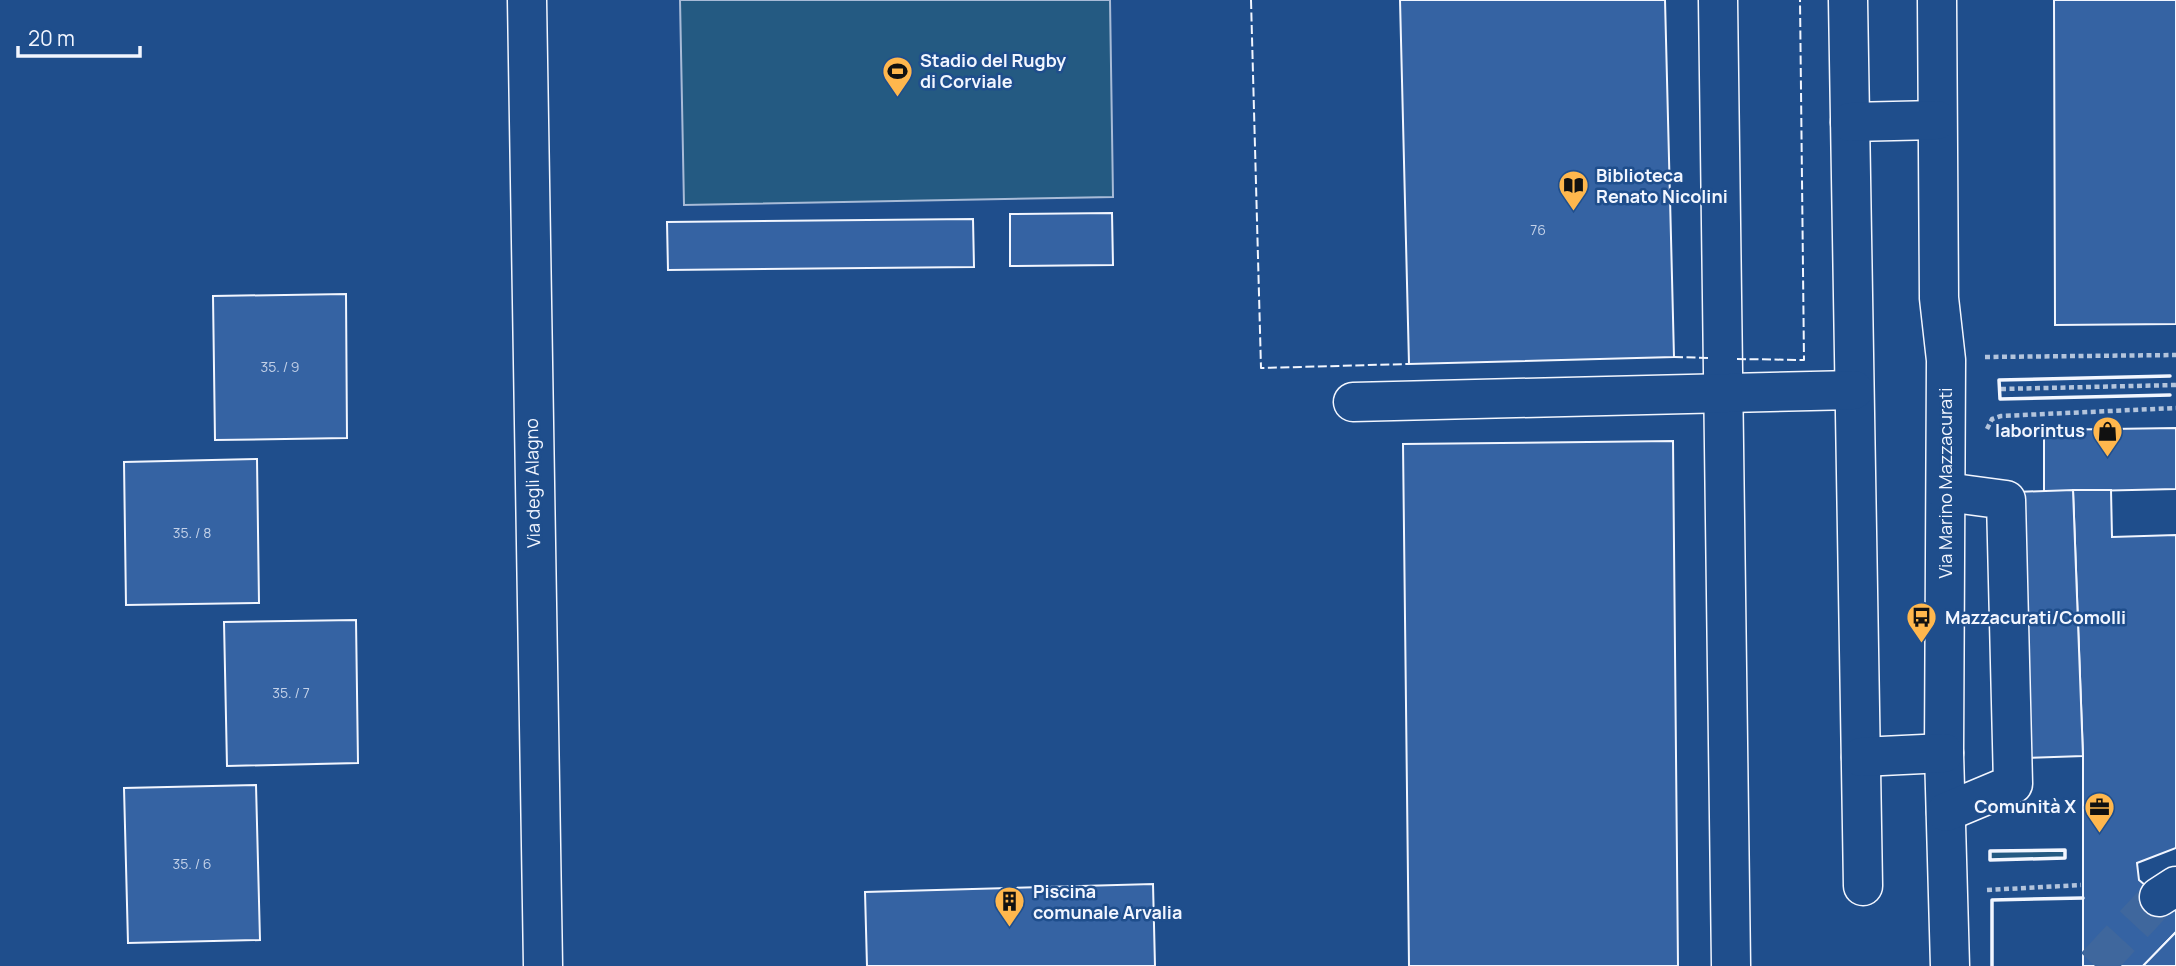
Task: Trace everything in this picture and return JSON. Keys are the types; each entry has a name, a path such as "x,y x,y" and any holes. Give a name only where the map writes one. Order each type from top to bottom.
{"street":[{"name":"Via degli Alagno","path":"527,0 531,391 543,966"},
{"path":"1718,0 1731,965"},
{"path":"1849,0 1863,886"},
{"name":"Via Marino Mazzacurati","path":"1937,0 1939,298 1946,360 1944,752 1950,966"},
{"path":"1850,122 1937,120"},
{"path":"1353,402 1854,390"},
{"path":"1946,475 2006,500 2013,783 1946,812"},
{"path":"1861,757 1944,752"}],"path":[{"path":"1984,346 1985,358 2176,355"},
{"path":"2001,389 2176,385"},
{"path":"1946,475 1985,451 1986,430 1992,419 2001,416 2176,408"},
{"path":"1948,892 2081,885"}],"shaded area":[{"name":"Stadio del Rugby di Corviale","path":"680,0 1110,0 1113,197 684,205"},
{"path":"2065,850 2065,858 1990,860 1990,851"}],"building":[{"path":"1400,0 1665,0 1674,357 1409,364"},
{"path":"2054,0 2176,0 2176,324 2055,325"},
{"path":"1112,213 1113,265 1010,266 1010,214"},
{"path":"973,219 974,267 668,270 667,222"},
{"path":"346,294 347,438 215,440 213,296"},
{"path":"2176,428 2176,489 2044,492 2044,430"},
{"path":"1673,441 1678,966 1409,966 1403,444"},
{"path":"257,459 259,603 126,605 124,462"},
{"path":"2073,490 2111,490 2112,537 2176,535 2176,848 2137,863 2139,880 2176,911 2176,932 2143,966 2083,966 2083,756"},
{"path":"2073,490 2083,756 2026,758 2016,492"},
{"path":"356,620 358,763 227,766 224,622"},
{"path":"256,785 260,940 128,943 124,788"},
{"name":"Piscina comunale Arvalia","path":"1153,884 1155,966 867,966 865,892"},
{"path":"2176,932 2176,966 2143,966"}],"tunnel":[{"path":"2095,966 2159,897"}],"fence":[{"path":"1251,0 1261,368 1409,364"},
{"path":"1737,359 1804,360 1800,0"},
{"path":"1674,357 1709,358"}],"wall":[{"path":"2170,376 1999,380 2000,399 2170,395"},
{"path":"2065,850 2065,858 1990,860 1990,851 2065,850"},
{"path":"1992,966 1992,900 2083,898"}],"place":[{"name":"Stadio del Rugby di Corviale","path":"897,98"},
{"name":"Biblioteca Renato Nicolini","path":"1573,213"},
{"name":"laborintus","path":"2108,458"},
{"name":"Mazzacurati/Comolli","path":"1922,645"},
{"name":"Comunità X","path":"2099,834"},
{"name":"Piscina comunale Arvalia","path":"1010,929"}]}
